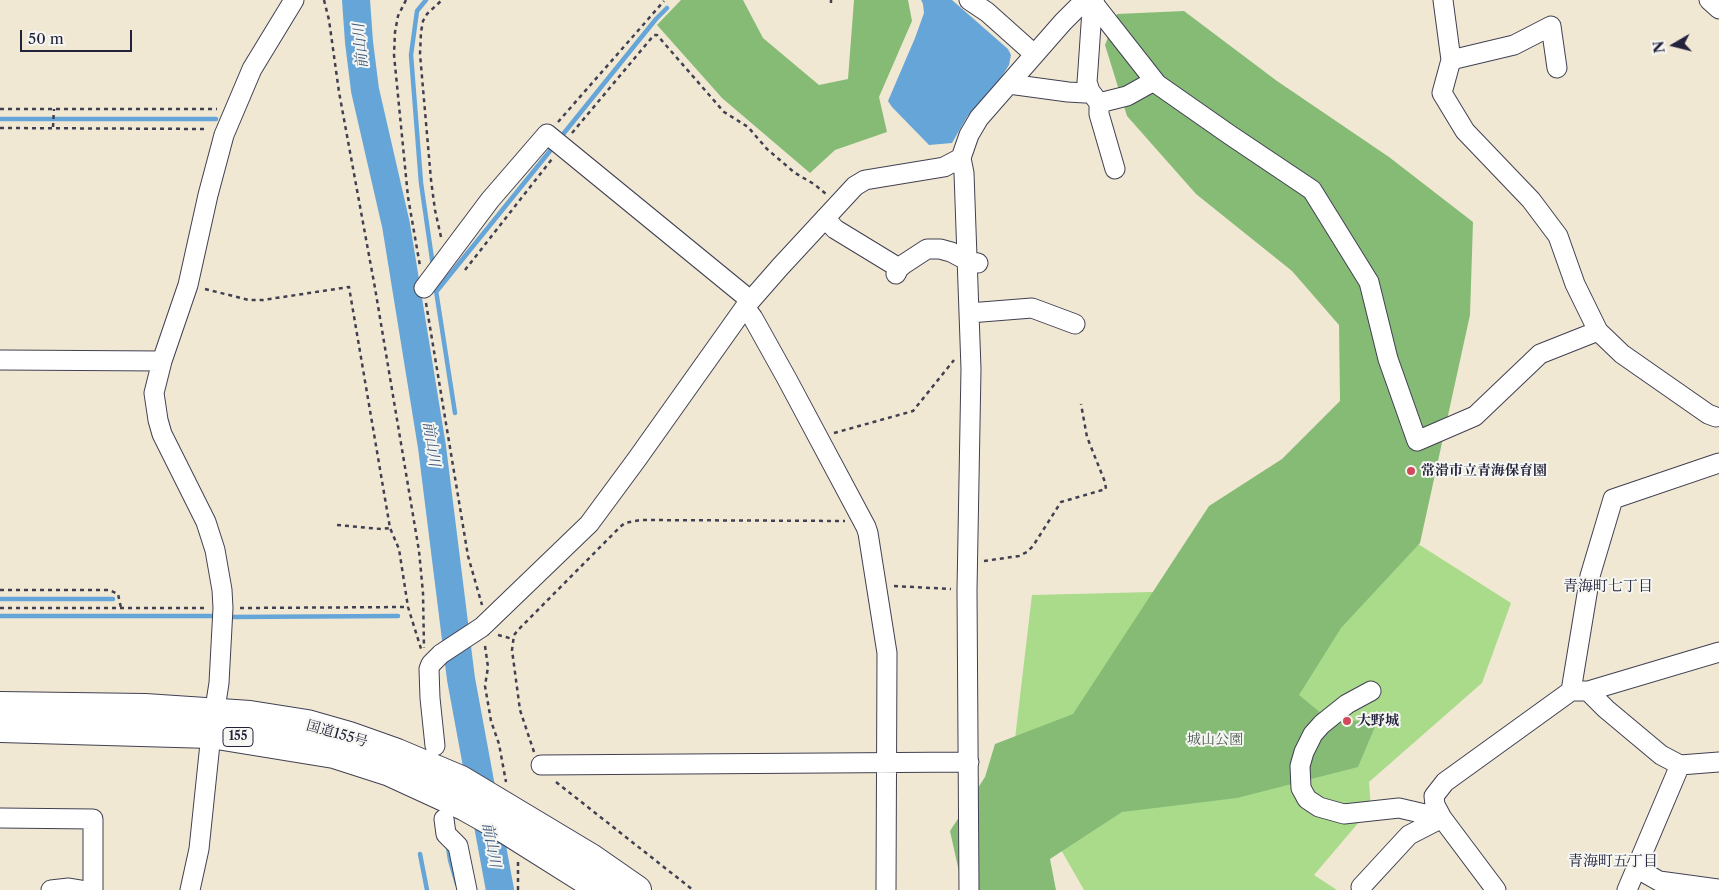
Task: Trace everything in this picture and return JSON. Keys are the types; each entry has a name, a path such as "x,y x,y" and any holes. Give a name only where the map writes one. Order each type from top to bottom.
{"highway":[{"name":"国道155号","path":"0,706 145,708 213,723 334,754 390,772 456,802 510,821 591,858 637,890"},
{"name":"国道155号","path":"0,728 213,723"},
{"name":"国道155号","path":"510,821 602,890"}],"street":[{"path":"190,890 199,849 219,683 223,608 219,567 215,550 206,522 162,434 154,393 162,360 188,285 208,194 226,131 252,69 294,0"},
{"path":"968,0 987,12 1034,54"},
{"path":"1443,0 1451,60 1442,94 1465,131 1531,200 1558,236 1575,284 1598,331 1622,354 1708,414 1718,415"},
{"path":"1709,0 1719,9"},
{"path":"969,890 967,590 970,313 973,262 961,158 974,126 1063,22 1090,1"},
{"path":"1090,1 1157,84 1312,190 1369,282 1388,358 1417,441 1475,416 1540,354 1598,331"},
{"path":"1090,1 1092,10 1088,82 1095,97 1098,114 1115,169"},
{"path":"1451,60 1514,44 1551,26 1557,68"},
{"path":"1009,84 1085,93 1095,97 1127,96 1154,80"},
{"path":"424,288 490,200 547,134 748,303 753,318 868,533 887,653 886,890"},
{"path":"435,746 430,698 429,669 431,664 441,654 481,626 589,524 748,303 855,186 865,180 944,167 961,158"},
{"path":"830,212 835,229 898,271 927,249 951,252 973,262"},
{"path":"970,313 1032,308 1075,324"},
{"path":"0,360 162,360"},
{"path":"1579,691 1590,576 1613,499 1719,462"},
{"path":"1496,890 1442,818 1435,804 1434,796 1445,782 1579,691 1719,652"},
{"path":"1371,691 1347,704 1322,724 1313,734 1304,752 1300,766 1301,788 1308,799 1319,807 1344,814 1399,808 1442,818"},
{"path":"1579,691 1606,709 1661,756 1680,765 1719,762"},
{"path":"542,765 969,762"},
{"path":"1627,890 1680,765"},
{"path":"456,802 446,834 458,846 463,888"},
{"path":"0,818 93,819 93,890"},
{"path":"1362,890 1361,887 1409,835 1442,818"},
{"path":"1636,868 1659,881 1719,889"},
{"path":"51,890 69,888 82,890"}],"path":[{"path":"324,0 375,288 418,551 423,593 424,649 429,669"},
{"path":"406,0 398,16 394,55 408,197 468,556 472,576 484,611 481,626 488,667 484,686 491,721 499,744 518,864 518,890"},
{"path":"442,0 423,20 420,54 425,128 435,210 442,242 449,255"},
{"path":"547,134 664,2"},
{"path":"465,270 562,146 654,35 657,35 724,112 748,127 767,149 795,173 814,184 830,212"},
{"path":"0,109 221,109 233,113"},
{"path":"53,127 54,109"},
{"path":"0,128 220,129 226,131"},
{"path":"188,285 249,300 263,300 349,287 390,528 399,549 408,607 418,643 429,669"},
{"path":"817,437 912,411 964,349 970,346"},
{"path":"968,562 1019,556 1027,552 1033,546 1061,502 1106,489 1087,437 1081,404"},
{"path":"693,890 551,778 535,754 520,710 512,641 519,629 620,528 631,522 640,520 850,521 861,518"},
{"path":"337,525 381,529 390,528"},
{"path":"876,586 967,590"},
{"path":"0,590 109,590 118,594 121,608"},
{"path":"0,608 408,607"}],"green space":[{"path":"681,0 743,0 763,38 819,85 848,79 854,0 908,0 912,21 879,97 887,132 835,150 810,173 722,98 657,25"},
{"path":"1184,11 1277,81 1389,157 1473,222 1470,315 1420,543 1341,628 1299,695 1328,719 1377,722 1358,767 1237,798 1122,812 1050,859 1056,890 963,890 950,831 985,777 995,744 1073,714 1209,506 1282,459 1340,401 1339,325 1292,271 1196,194 1127,116 1105,45 1117,14"},
{"name":"城山公園","path":"1396,530 1511,603 1482,683 1369,782 1371,808 1314,875 1337,890 1084,890 1012,764 1032,595 1233,590"}],"water":[{"path":"921,0 952,0 1008,49 1011,55 1009,65 999,81 967,117 952,143 929,145 888,101 924,13"}],"waterway":[{"name":"前山川","path":"356,0 365,90 396,225 432,447 461,679 500,890"},
{"path":"426,0 417,11 411,55 421,183 433,266"},
{"path":"560,138 656,19 667,8"},
{"path":"0,119 216,119"},
{"path":"436,292 554,146"},
{"path":"435,284 455,413"},
{"path":"0,599 113,599"},
{"path":"0,616 214,616"},
{"path":"231,617 398,616"},
{"path":"448,847 457,884"},
{"path":"420,854 427,890"}],"place":[{"name":"常滑市立青海保育園","path":"1411,471"},
{"name":"大野城","path":"1347,721"}],"district":[{"name":"青海町七丁目","path":"1608,587"},
{"name":"青海町五丁目","path":"1613,862"}]}
